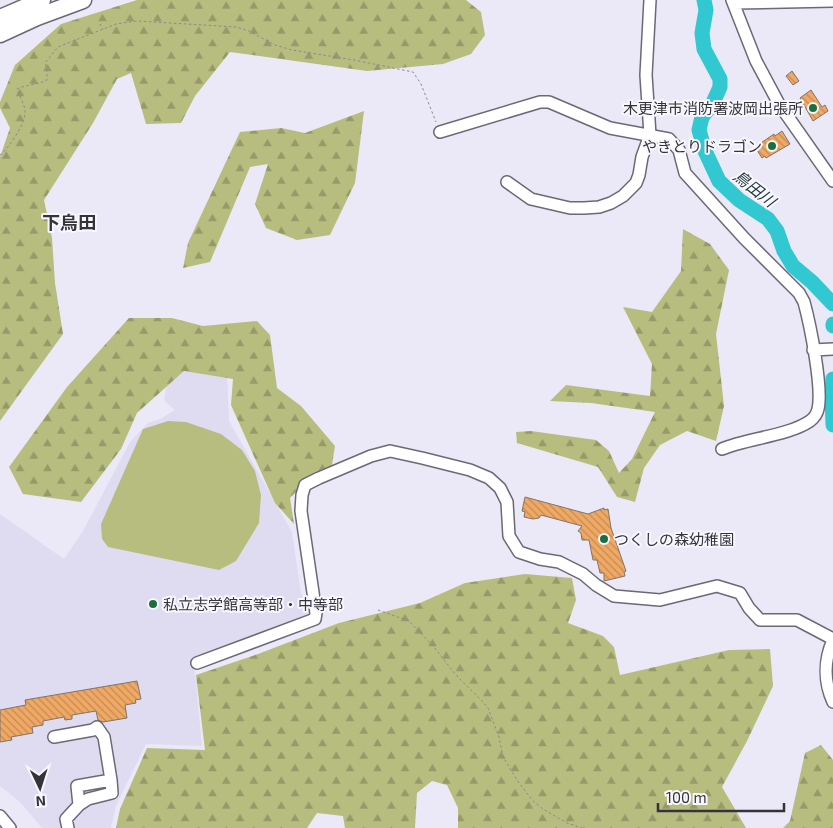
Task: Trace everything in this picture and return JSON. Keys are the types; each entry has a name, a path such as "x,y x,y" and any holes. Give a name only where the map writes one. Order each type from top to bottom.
{"highway":[{"path":"0,18 42,0"},
{"path":"0,34 37,17 83,0"}],"street":[{"path":"507,182 531,199 570,208 599,207 611,203 623,196 636,183 642,157 650,135 646,75 650,0"},
{"path":"833,1 733,2 756,61 779,104 833,181"},
{"path":"440,132 540,102 549,102 610,128 669,139 678,150 685,172 744,238 798,293 804,302 816,350 819,407 816,415 811,420 773,435 738,442 722,449"},
{"path":"816,350 833,349"},
{"path":"197,663 315,619 316,614 301,511 302,495 305,486 319,478 390,451 470,470 489,478 500,488 507,502 509,536 519,552 540,559 560,562 582,574 614,596 660,600 717,586 740,593 749,608 760,620 797,620 833,640 827,653 826,670 828,691 833,702"},
{"path":"54,737 93,730 97,727 104,736 112,793 88,799 79,805 66,819 68,828"},
{"path":"79,805 78,786 110,780"},
{"path":"0,816 10,828"}],"path":[{"path":"0,155 8,149 26,110 18,89 28,84 38,85 47,80 45,63 58,47 116,24 137,21 236,27 292,50 414,72 421,84 440,132"},
{"path":"100,24 103,29"},
{"path":"378,610 408,621 488,708 499,737 503,757 533,801 567,823 582,828"}],"shaded area":[{"name":"私立志学館高等部・中等部","path":"170,365 227,373 229,421 292,532 301,593 311,615 194,661 202,746 146,744 116,806 111,828 42,828 20,802 0,786 0,514 64,559 83,531 130,442 148,423 160,419 175,410 164,400"}],"green space":[{"path":"137,0 466,0 481,12 485,35 471,54 443,64 367,71 230,52 195,96 181,123 146,124 131,73 117,79 93,123 44,200 52,238 55,283 63,334 0,421 0,157 10,128 0,108 0,102 15,65 61,24"},
{"path":"364,111 355,183 330,235 297,240 266,228 255,204 268,164 250,167 210,262 183,268 188,243 240,132 281,128 305,133"},
{"path":"683,229 710,244 729,270 716,334 724,406 716,441 687,431 660,445 644,468 635,502 617,497 598,467 517,443 516,432 531,431 596,440 609,451 619,473 632,459 655,412 591,403 550,401 566,385 650,396 652,364 623,307 652,312 681,271"},
{"path":"129,318 172,318 203,326 257,321 270,335 277,388 301,406 335,446 332,465 315,472 290,498 294,524 275,503 231,405 233,379 184,371 137,413 121,449 81,502 23,494 9,467 67,387"},
{"path":"168,421 186,422 221,434 242,450 255,471 261,495 259,523 236,561 219,570 108,547 102,539 101,524 143,429"},
{"path":"525,574 572,578 576,600 568,623 603,636 614,647 620,675 729,650 770,649 773,686 747,741 722,787 746,828 458,828 458,808 447,785 432,781 417,793 415,828 345,828 343,816 317,813 307,828 116,828 120,809 147,748 205,750 196,675 339,623 420,603 465,583"},
{"path":"821,745 833,760 833,828 783,828 790,821 805,753"}],"building":[{"path":"792,71 799,81 793,85 786,76"},
{"path":"811,90 822,107 825,105 828,111 813,121 800,98"},
{"name":"やきとりドラゴン","path":"782,131 790,144 766,158 765,156 762,158 755,147"},
{"name":"つくしの森幼稚園","path":"525,497 588,514 604,508 604,510 608,509 611,528 626,571 624,572 625,576 604,581 604,573 600,573 597,560 593,560 589,540 582,540 581,533 578,531 582,526 541,515 539,518 533,519 524,517 525,512 522,511"},
{"path":"137,681 141,699 135,700 136,703 125,705 127,718 103,722 98,720 96,711 72,715 72,719 65,720 64,717 43,721 43,725 32,727 33,733 11,737 12,740 0,742 0,710 26,705 25,700"}],"waterway":[{"name":"鳥田川","path":"704,0 706,10 702,33 704,49 720,79 720,87 712,105 702,117 699,130 705,151 719,181 739,200 768,219 777,231 784,251 793,266 833,304"},
{"name":"鳥田川","path":"833,379 833,425"}],"place":[{"name":"木更津市消防署波岡出張所","path":"813,108"},
{"name":"やきとりドラゴン","path":"772,146"},
{"name":"つくしの森幼稚園","path":"604,539"},
{"name":"私立志学館高等部・中等部","path":"153,604"}],"district":[{"name":"下烏田","path":"69,222"}]}
